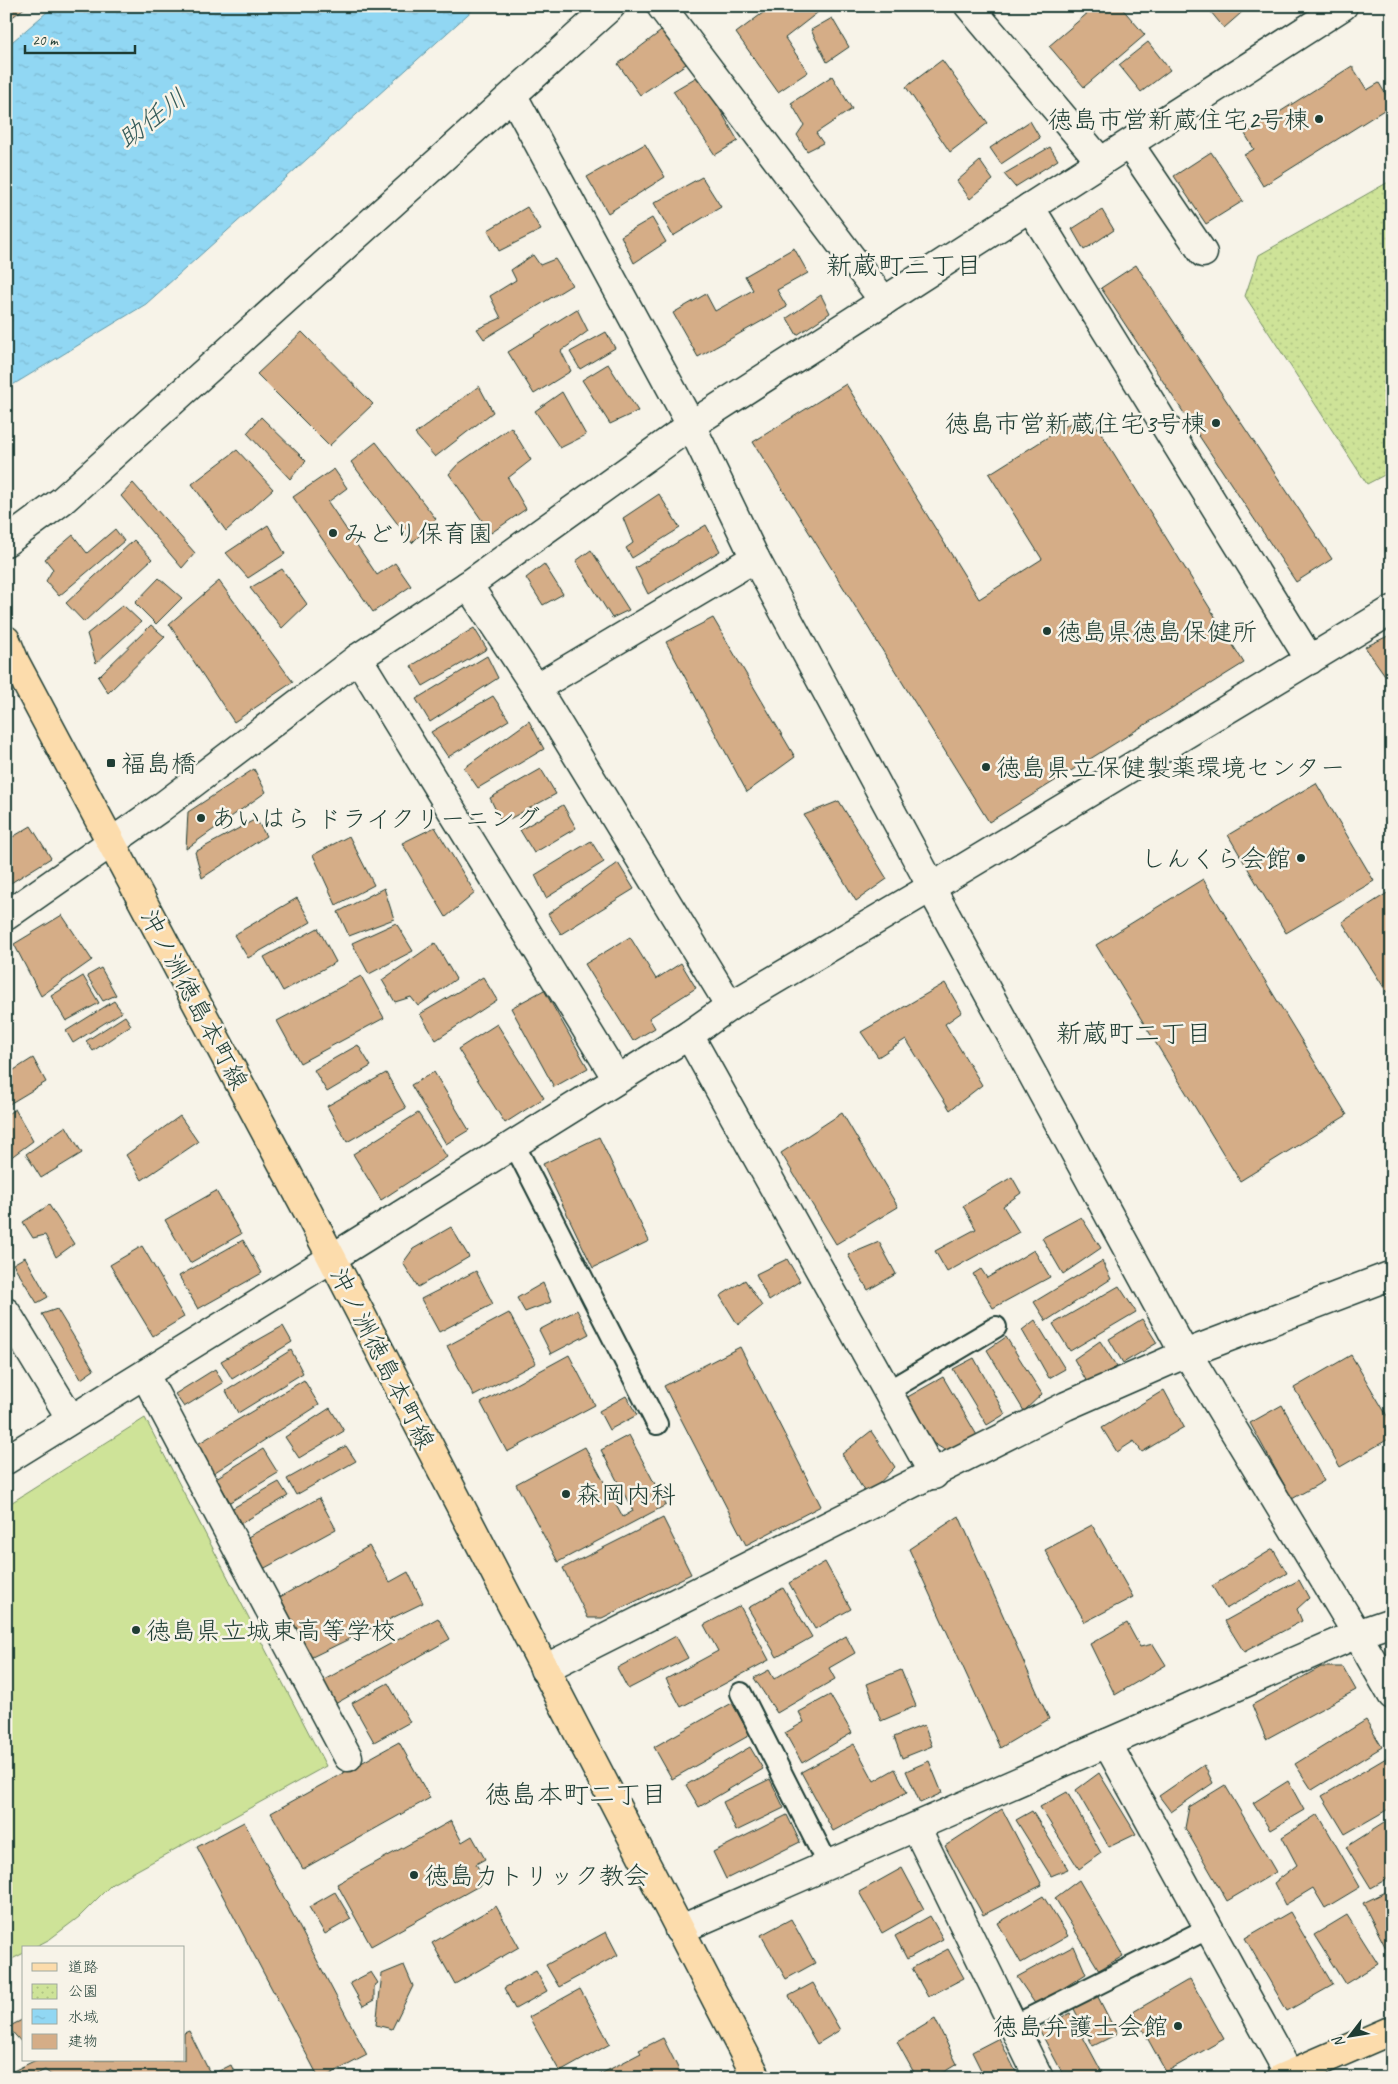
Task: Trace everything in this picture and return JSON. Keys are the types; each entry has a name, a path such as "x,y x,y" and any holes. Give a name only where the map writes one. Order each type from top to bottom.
{"main road":[{"name":"沖ノ洲徳島本町線","path":"6,640 15,662 332,1258 757,2078"},
{"path":"1285,2076 1392,2030"}],"street":[{"path":"6,542 63,500 513,96 610,6"},
{"path":"661,6 884,301"},
{"path":"969,6 1100,162"},
{"path":"6,916 112,843 358,658 468,585 691,425 1343,6"},
{"path":"513,96 691,425 755,558 931,888 1183,1350 1187,1353 1392,1695"},
{"path":"1129,144 1203,253"},
{"path":"1030,207 1310,660"},
{"path":"536,688 755,558"},
{"path":"468,585 536,688 730,1006"},
{"path":"6,1460 688,1035 730,1006 932,887 1392,610"},
{"path":"358,658 617,1079"},
{"path":"688,1035 934,1474"},
{"path":"544,1669 1066,1406 1187,1353 1392,1276"},
{"path":"6,1312 71,1419"},
{"path":"145,1375 348,1757"},
{"path":"679,1930 1357,1634 1392,1622"},
{"path":"1107,1743 1209,1928 1285,2076"},
{"path":"916,1827 1039,2078"}],"lane":[{"path":"514,1144 657,1424"},
{"path":"888,1391 996,1327"},
{"path":"741,1693 828,1865"},
{"path":"1014,2026 1209,1928"}],"green space":[{"path":"1392,180 1392,471 1367,484 1245,296 1259,255"},
{"name":"徳島県立城東高等学校","path":"145,1418 326,1766 112,1884 79,1917 50,1939 37,1946 22,1946 22,1954 6,1962 6,1506"}],"water":[{"name":"助任川","path":"54,6 477,6 146,304 6,389 6,47"}],"building":[{"path":"6,6 27,6 6,22"},
{"path":"772,6 826,6 785,38 808,72 778,92 736,33"},
{"path":"1096,6 1120,6 1145,35 1084,87 1049,46"},
{"path":"1206,6 1249,6 1224,28"},
{"path":"832,18 849,47 827,62 811,30"},
{"path":"669,25 692,60 640,95 618,64"},
{"path":"1148,42 1170,70 1141,92 1119,65"},
{"path":"942,60 988,123 950,152 906,87"},
{"name":"徳島市営新蔵住宅2号棟","path":"1352,66 1367,90 1379,83 1392,105 1263,186 1244,155 1254,149 1245,134"},
{"path":"700,75 738,141 715,155 673,91"},
{"path":"832,76 852,109 816,133 823,143 807,151 797,135 804,125 791,103"},
{"path":"1030,121 1040,138 1001,164 990,148"},
{"path":"645,144 665,177 608,213 587,177"},
{"path":"1050,147 1058,160 1015,187 1004,174"},
{"path":"1211,152 1243,201 1206,224 1174,176"},
{"path":"980,161 993,180 970,199 957,181"},
{"path":"702,177 721,207 673,236 654,203"},
{"path":"527,207 541,230 499,251 488,230"},
{"path":"1102,210 1114,230 1084,250 1072,229"},
{"path":"652,218 666,242 634,263 621,236"},
{"path":"794,248 808,273 777,290 787,307 698,357 673,313 706,294 715,311 753,290 745,276"},
{"path":"533,255 540,265 555,259 572,285 484,339 477,329 501,318 490,296 516,280 511,270"},
{"name":"徳島市営新蔵住宅3号棟","path":"1136,265 1332,559 1296,582 1101,288"},
{"path":"821,295 830,313 797,335 787,318"},
{"path":"577,309 588,331 561,351 571,371 534,394 508,352"},
{"path":"302,332 373,404 329,446 257,374"},
{"path":"606,332 615,348 580,369 570,352"},
{"path":"608,364 638,411 610,424 582,380"},
{"name":"徳島県徳島保健所","path":"846,384 979,599 1042,559 989,474 1088,412 1244,663 989,822 753,442"},
{"path":"479,386 493,412 435,457 415,434"},
{"path":"562,392 586,435 560,448 535,411"},
{"path":"261,417 306,461 290,479 247,433"},
{"path":"511,427 531,460 508,478 526,509 491,533 449,474 458,464"},
{"path":"376,442 436,519 412,543 351,462"},
{"path":"237,450 273,489 226,531 192,484"},
{"name":"みどり保育園","path":"334,469 347,488 328,502 377,575 395,563 411,586 373,612 293,497"},
{"path":"133,483 195,553 182,568 121,496"},
{"path":"659,494 680,528 632,558 626,548 633,543 623,518"},
{"path":"268,525 285,554 248,578 226,553"},
{"path":"706,525 720,551 648,594 635,568"},
{"path":"115,529 124,541 59,596 46,581 53,569 45,559 73,535 87,553"},
{"path":"134,540 152,559 84,622 66,603"},
{"path":"591,550 629,610 612,618 576,561"},
{"path":"544,564 563,594 543,605 526,578"},
{"path":"282,569 307,604 282,628 250,588"},
{"path":"159,578 182,598 156,624 135,603"},
{"path":"219,581 293,682 234,722 169,624"},
{"path":"123,605 141,622 96,663 87,634"},
{"path":"713,618 795,757 747,792 666,642"},
{"path":"151,625 165,637 108,693 98,677"},
{"path":"474,628 487,649 423,686 411,666"},
{"path":"1392,634 1392,685 1365,647"},
{"path":"487,656 498,678 430,722 416,699"},
{"path":"493,696 509,720 448,757 431,732"},
{"path":"529,721 544,749 478,788 464,768"},
{"path":"254,769 266,792 186,849 188,812"},
{"path":"541,769 556,794 502,823 490,798"},
{"name":"しんくら会館","path":"1316,783 1374,881 1286,933 1228,835"},
{"path":"839,801 887,879 856,901 804,815"},
{"path":"563,805 576,828 534,853 520,830"},
{"path":"256,819 266,836 202,878 195,852"},
{"path":"31,826 51,858 6,886 6,841"},
{"path":"435,827 475,893 446,917 402,843"},
{"path":"349,836 374,885 336,905 313,855"},
{"path":"591,841 604,862 546,898 535,875"},
{"path":"618,863 634,889 561,934 548,914"},
{"path":"1203,879 1347,1115 1240,1181 1096,945"},
{"path":"384,888 394,919 349,936 338,912"},
{"path":"1392,890 1392,1000 1342,922"},
{"path":"297,898 311,922 248,958 234,935"},
{"path":"62,915 92,960 41,996 14,944"},
{"path":"396,923 413,951 369,974 352,943"},
{"path":"318,928 336,962 283,991 264,957"},
{"path":"630,937 656,979 681,963 696,988 649,1018 655,1028 633,1041 585,964"},
{"path":"435,943 456,979 418,1006 411,997 395,1002 382,980"},
{"path":"101,968 116,995 103,1001 87,976"},
{"path":"83,976 99,1003 66,1021 51,996"},
{"path":"361,976 384,1018 300,1063 277,1021"},
{"path":"483,977 497,1000 436,1040 420,1014"},
{"path":"945,983 962,1012 945,1024 982,1085 950,1110 906,1039 878,1057 861,1032"},
{"path":"544,990 588,1068 554,1087 511,1008"},
{"path":"114,1001 122,1012 73,1043 66,1031"},
{"path":"125,1016 131,1025 93,1051 86,1041"},
{"path":"497,1024 544,1098 505,1123 458,1049"},
{"path":"358,1045 371,1066 327,1092 314,1070"},
{"path":"33,1058 46,1082 6,1106 6,1075"},
{"path":"434,1072 469,1130 446,1144 411,1085"},
{"path":"386,1073 406,1108 347,1142 327,1106"},
{"path":"15,1109 33,1141 10,1158 6,1152 6,1115"},
{"path":"418,1113 447,1157 381,1200 353,1154"},
{"path":"842,1113 898,1207 836,1244 781,1153"},
{"path":"180,1116 198,1142 142,1180 126,1155"},
{"path":"66,1126 82,1153 41,1178 26,1154"},
{"path":"599,1137 649,1241 593,1268 543,1164"},
{"path":"1012,1177 1021,1193 1003,1206 1019,1232 947,1272 935,1251 976,1229 963,1206"},
{"path":"216,1191 241,1234 190,1263 165,1220"},
{"path":"49,1205 74,1244 56,1257 45,1235 33,1238 23,1222"},
{"path":"1081,1217 1101,1248 1063,1274 1042,1238"},
{"path":"451,1227 469,1257 418,1287 403,1263 413,1249"},
{"path":"243,1240 262,1273 198,1309 179,1276"},
{"path":"879,1242 896,1274 868,1290 848,1255"},
{"path":"142,1246 184,1317 153,1336 110,1265"},
{"path":"1034,1250 1050,1277 993,1308 973,1274 981,1269 987,1278"},
{"path":"25,1257 48,1297 37,1303 13,1264"},
{"path":"787,1259 800,1281 769,1301 756,1274"},
{"path":"1102,1261 1111,1279 1046,1321 1034,1302"},
{"path":"476,1271 493,1304 439,1332 421,1299"},
{"path":"745,1280 762,1306 738,1325 720,1296"},
{"path":"543,1283 551,1302 525,1312 517,1298"},
{"path":"1119,1286 1136,1312 1070,1351 1053,1324"},
{"path":"57,1309 94,1370 81,1379 42,1314"},
{"path":"577,1310 589,1334 551,1354 539,1330"},
{"path":"509,1313 536,1363 474,1396 447,1346"},
{"path":"1142,1319 1157,1343 1123,1363 1109,1339"},
{"path":"1035,1320 1065,1369 1049,1378 1022,1330"},
{"path":"283,1326 292,1342 232,1379 221,1361"},
{"path":"1006,1337 1042,1394 1024,1411 987,1350"},
{"path":"1100,1341 1117,1367 1087,1382 1074,1359"},
{"path":"740,1347 821,1506 746,1545 664,1386"},
{"path":"291,1350 303,1373 238,1413 226,1391"},
{"path":"569,1355 595,1405 507,1452 481,1403"},
{"path":"1351,1355 1392,1424 1392,1437 1340,1467 1294,1388"},
{"path":"974,1358 1005,1414 987,1425 953,1369"},
{"path":"215,1369 223,1383 184,1407 175,1394"},
{"path":"943,1377 978,1437 948,1452 928,1440 904,1399"},
{"path":"304,1380 319,1405 212,1474 196,1445"},
{"path":"1164,1390 1184,1427 1142,1452 1134,1441 1117,1452 1102,1428"},
{"path":"626,1396 637,1415 609,1430 599,1411"},
{"path":"1282,1405 1324,1481 1292,1499 1250,1423"},
{"path":"330,1408 344,1431 299,1458 285,1437"},
{"path":"871,1431 895,1467 867,1496 842,1454"},
{"name":"森岡内科","path":"629,1435 666,1505 558,1562 516,1484 585,1447 623,1517 633,1511 601,1450"},
{"path":"346,1446 356,1461 296,1495 287,1479"},
{"path":"263,1449 278,1473 230,1502 216,1478"},
{"path":"279,1482 288,1496 240,1524 231,1509"},
{"path":"319,1498 336,1529 263,1569 246,1538"},
{"path":"959,1516 1049,1719 1000,1748 909,1549"},
{"path":"663,1518 691,1574 602,1618 588,1618 563,1568"},
{"path":"1092,1525 1133,1597 1085,1622 1045,1550"},
{"path":"369,1546 390,1582 408,1572 423,1603 310,1658 280,1597"},
{"path":"1273,1549 1287,1573 1226,1609 1212,1586"},
{"path":"825,1562 851,1609 815,1629 789,1583"},
{"path":"1299,1580 1309,1598 1297,1609 1302,1621 1244,1652 1225,1621"},
{"path":"783,1588 812,1637 777,1657 748,1608"},
{"path":"740,1606 769,1660 681,1707 666,1679 718,1651 704,1625"},
{"path":"438,1618 450,1639 335,1704 322,1681"},
{"path":"1127,1623 1140,1647 1153,1644 1166,1665 1115,1695 1090,1644"},
{"path":"676,1636 688,1658 628,1689 617,1668"},
{"path":"846,1636 855,1653 829,1668 835,1679 777,1713 754,1678 769,1670 774,1679"},
{"path":"1321,1667 1343,1667 1356,1690 1266,1739 1252,1705"},
{"path":"901,1670 916,1706 881,1721 867,1684"},
{"path":"388,1683 410,1722 374,1742 352,1703"},
{"path":"830,1695 852,1733 802,1763 785,1733 804,1722 799,1712"},
{"path":"732,1703 750,1735 672,1779 654,1747"},
{"path":"1366,1720 1382,1747 1312,1790 1295,1764"},
{"path":"924,1725 932,1746 902,1758 894,1737"},
{"path":"399,1742 430,1798 303,1869 271,1813"},
{"path":"854,1744 874,1781 895,1769 907,1792 833,1831 801,1772"},
{"path":"750,1747 763,1769 699,1807 686,1785"},
{"path":"1386,1758 1392,1768 1392,1807 1345,1834 1322,1796"},
{"path":"929,1761 942,1793 920,1803 906,1771"},
{"path":"1204,1765 1213,1783 1171,1812 1159,1796"},
{"path":"1099,1773 1136,1834 1109,1847 1076,1790"},
{"path":"770,1779 784,1808 736,1831 723,1802"},
{"path":"1288,1781 1304,1810 1270,1830 1253,1803"},
{"path":"1225,1785 1276,1872 1227,1901 1185,1828 1189,1807"},
{"path":"1067,1792 1101,1853 1079,1869 1040,1807"},
{"path":"1002,1809 1042,1885 983,1915 945,1846"},
{"path":"1032,1811 1068,1869 1051,1876 1016,1820"},
{"path":"1318,1814 1360,1887 1325,1908 1313,1888 1285,1905 1274,1883 1297,1865 1282,1837"},
{"path":"787,1815 800,1842 726,1879 713,1852"},
{"path":"1392,1818 1392,1876 1371,1888 1346,1847"},
{"path":"451,1821 462,1842 472,1836 485,1859 476,1864 486,1882 371,1946 337,1884"},
{"path":"244,1822 367,2055 323,2078 319,2078 197,1847"},
{"path":"902,1868 924,1909 882,1933 859,1892"},
{"path":"1079,1880 1123,1956 1099,1970 1055,1898"},
{"path":"1392,1889 1392,1960 1363,1903"},
{"path":"335,1892 351,1919 325,1934 309,1907"},
{"path":"1043,1896 1068,1936 1021,1963 998,1923"},
{"path":"496,1906 519,1947 455,1984 432,1943"},
{"path":"1290,1912 1333,1985 1287,2011 1245,1938"},
{"path":"1347,1915 1378,1964 1345,1984 1314,1935"},
{"path":"930,1916 943,1939 907,1959 895,1936"},
{"path":"791,1919 815,1963 786,1979 761,1935"},
{"path":"606,1932 618,1955 559,1987 546,1965"},
{"path":"1074,1946 1086,1974 1036,2005 1017,1977"},
{"path":"948,1949 964,1978 928,1997 912,1968"},
{"path":"404,1965 413,1986 392,2029 376,2025 382,1974"},
{"path":"536,1971 547,1991 515,2009 504,1988"},
{"path":"371,1972 378,1983 374,1986 374,2000 363,2006 350,1983"},
{"name":"徳島弁護士会館","path":"1190,1979 1224,2039 1166,2072 1133,2012"},
{"path":"813,1983 840,2030 817,2044 789,1996"},
{"path":"580,1989 610,2044 560,2072 529,2017"},
{"path":"1096,1993 1117,2034 1093,2046 1072,2005"},
{"path":"1070,2013 1105,2078 1065,2078 1039,2029"},
{"path":"935,2019 957,2064 934,2078 917,2078 897,2042"},
{"path":"22,2020 22,2043 8,2027"},
{"path":"189,2031 211,2075 231,2065 237,2078 121,2078 110,2069 104,2078 55,2078 45,2070 28,2078 6,2078 6,2073 32,2062 185,2062 185,2033"},
{"path":"663,2038 681,2074 672,2078 593,2078 641,2053 639,2050"},
{"path":"999,2038 1019,2078 985,2078 972,2052"}],"place":[{"name":"徳島市営新蔵住宅2号棟","path":"1319,119"},
{"name":"徳島市営新蔵住宅3号棟","path":"1216,423"},
{"name":"みどり保育園","path":"333,533"},
{"name":"徳島県徳島保健所","path":"1047,631"},
{"name":"福島橋","path":"111,763"},
{"name":"徳島県立保健製薬環境センター","path":"986,767"},
{"name":"あいはら ドライクリーニング","path":"201,818"},
{"name":"しんくら会館","path":"1301,858"},
{"name":"森岡内科","path":"566,1494"},
{"name":"徳島県立城東高等学校","path":"136,1630"},
{"name":"徳島カトリック教会","path":"414,1875"},
{"name":"徳島弁護士会館","path":"1178,2026"}],"district":[{"name":"新蔵町三丁目","path":"904,265"},
{"name":"新蔵町二丁目","path":"1134,1033"},
{"name":"徳島本町二丁目","path":"576,1794"}]}
